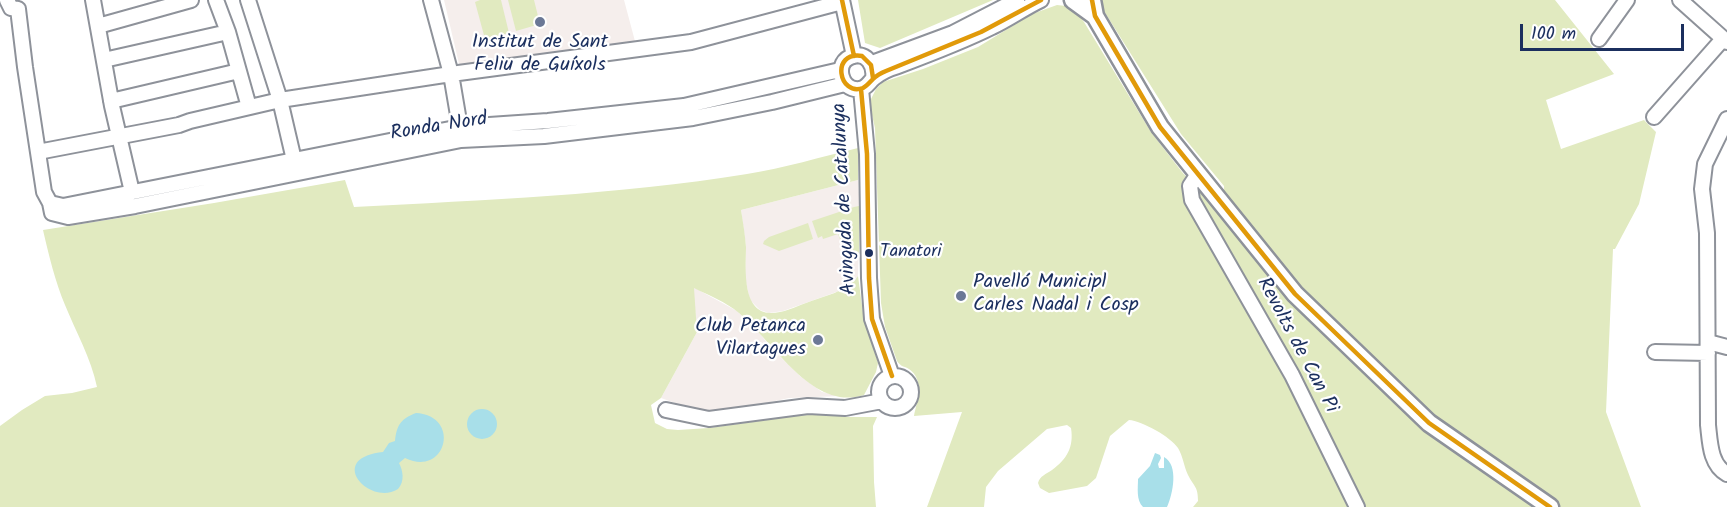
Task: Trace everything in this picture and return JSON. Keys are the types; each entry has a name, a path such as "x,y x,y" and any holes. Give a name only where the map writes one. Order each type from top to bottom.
{"main road":[{"path":"1073,0 1094,8 1160,127 1295,294 1429,423 1550,507"}],"street":[{"path":"93,0 111,101 132,192"},
{"path":"98,27 189,0"},
{"path":"216,0 228,32 249,107"},
{"path":"248,0 280,100 294,160"},
{"path":"431,0 451,74 460,127"},
{"path":"872,63 953,33 1017,0"},
{"path":"873,78 894,67 939,51 993,27 1041,0"},
{"path":"1599,39 1627,0"},
{"path":"1654,117 1725,40 1680,0"},
{"path":"38,152 119,138 280,100 451,74 691,42 842,1 854,56"},
{"path":"12,4 21,35 44,192 51,208"},
{"path":"104,60 228,32"},
{"path":"854,56 864,57 872,63 873,78 861,89 855,89 843,77 845,61 854,56"},
{"path":"111,101 239,71"},
{"name":"Ronda Nord","path":"51,208 460,127 548,121 684,106 843,77"},
{"name":"Ronda Nord","path":"51,208 68,217 135,206 461,140 544,136 693,118 772,102 843,77"},
{"name":"Avinguda de Catalunya","path":"861,89 867,154 872,320 892,376"},
{"path":"1727,119 1705,164 1702,189 1707,233 1708,425 1712,454 1722,471 1727,474"},
{"name":"Revolts de Can Pi","path":"1198,174 1190,186 1192,200 1292,375 1357,507"},
{"path":"1655,352 1727,347"},
{"path":"901,377 908,382 911,391 909,400 903,405 896,408 888,407 882,401 879,389 886,378 901,377"},
{"path":"666,410 708,419 808,406 845,408 882,401"}],"shaded area":[{"name":"Institut de Sant Feliu de Guíxols","path":"444,0 624,0 636,45 460,68"},
{"path":"858,180 860,210 858,276 853,283 842,290 783,311 769,313 760,310 750,300 745,278 746,246 741,210"},
{"path":"693,287 737,311 800,376 822,392 841,396 789,398 724,412 703,413 661,398 697,332"}],"green space":[{"path":"501,0 509,33 485,39 475,2"},
{"path":"508,0 534,0 540,24 516,31"},
{"path":"858,0 993,0 880,48 865,43"},
{"path":"1097,0 1555,0 1614,74 1546,100 1561,149 1644,120 1656,132 1639,204 1613,249 1606,412 1641,507 1193,507 1198,501 1197,492 1178,448 1156,430 1129,420 1110,436 1096,478 1087,486 1049,493 1040,488 1038,483 1062,461 1068,452 1072,435 1071,428 1067,425 1047,429 998,471 986,487 984,507 927,507 962,412 914,416 919,391 917,379 909,369 897,361 885,327 881,303 875,128 870,101 876,89 883,82 978,47 1032,14 1057,5 1066,6 1075,10 1084,22 1151,132 1182,172 1225,219 1224,186 1181,134"},
{"path":"858,148 858,180 741,210 746,247 747,287 754,305 761,311 771,313 789,310 841,290 858,276 863,313 878,363 864,395 845,398 827,393 811,384 795,371 739,313 723,302 694,288 697,332 661,398 651,405 655,423 667,429 678,430 821,414 877,417 873,426 876,507 0,507 0,426 45,396 97,387 87,355 58,287 43,230 345,180 354,207 502,199 649,187 747,174"},
{"path":"859,206 859,256 848,260 838,234 823,239 822,236 818,238 812,221"},
{"path":"808,223 813,239 779,251 763,244 769,237"}],"water":[{"path":"482,409 493,413 497,424 493,435 482,439 471,435 467,424 471,413"},
{"path":"416,413 430,417 439,424 444,434 439,453 430,460 419,462 405,458 399,463 403,476 398,489 387,493 376,492 366,487 358,480 355,471 357,463 366,456 383,452 389,443 395,441 401,423"},
{"path":"1155,453 1161,458 1159,468 1164,468 1164,457 1172,466 1171,495 1167,507 1143,507 1138,497 1138,479 1150,466"}],"transit line":[{"path":"842,0 854,56"},
{"path":"873,78 871,65 862,56 852,56 845,60 842,66 844,81 855,89 863,88 881,73 981,32 1041,0"},
{"path":"1092,0 1095,16 1160,127 1295,294 1429,423 1550,507"},
{"path":"861,89 867,154 872,319 892,376"}],"place":[{"name":"Institut de Sant Feliu de Guíxols","path":"540,22"},
{"name":"Tanatori","path":"869,253"},
{"name":"Pavelló Municipl Carles Nadal i Cosp","path":"961,296"},
{"name":"Club Petanca Vilartagues","path":"818,340"}]}
